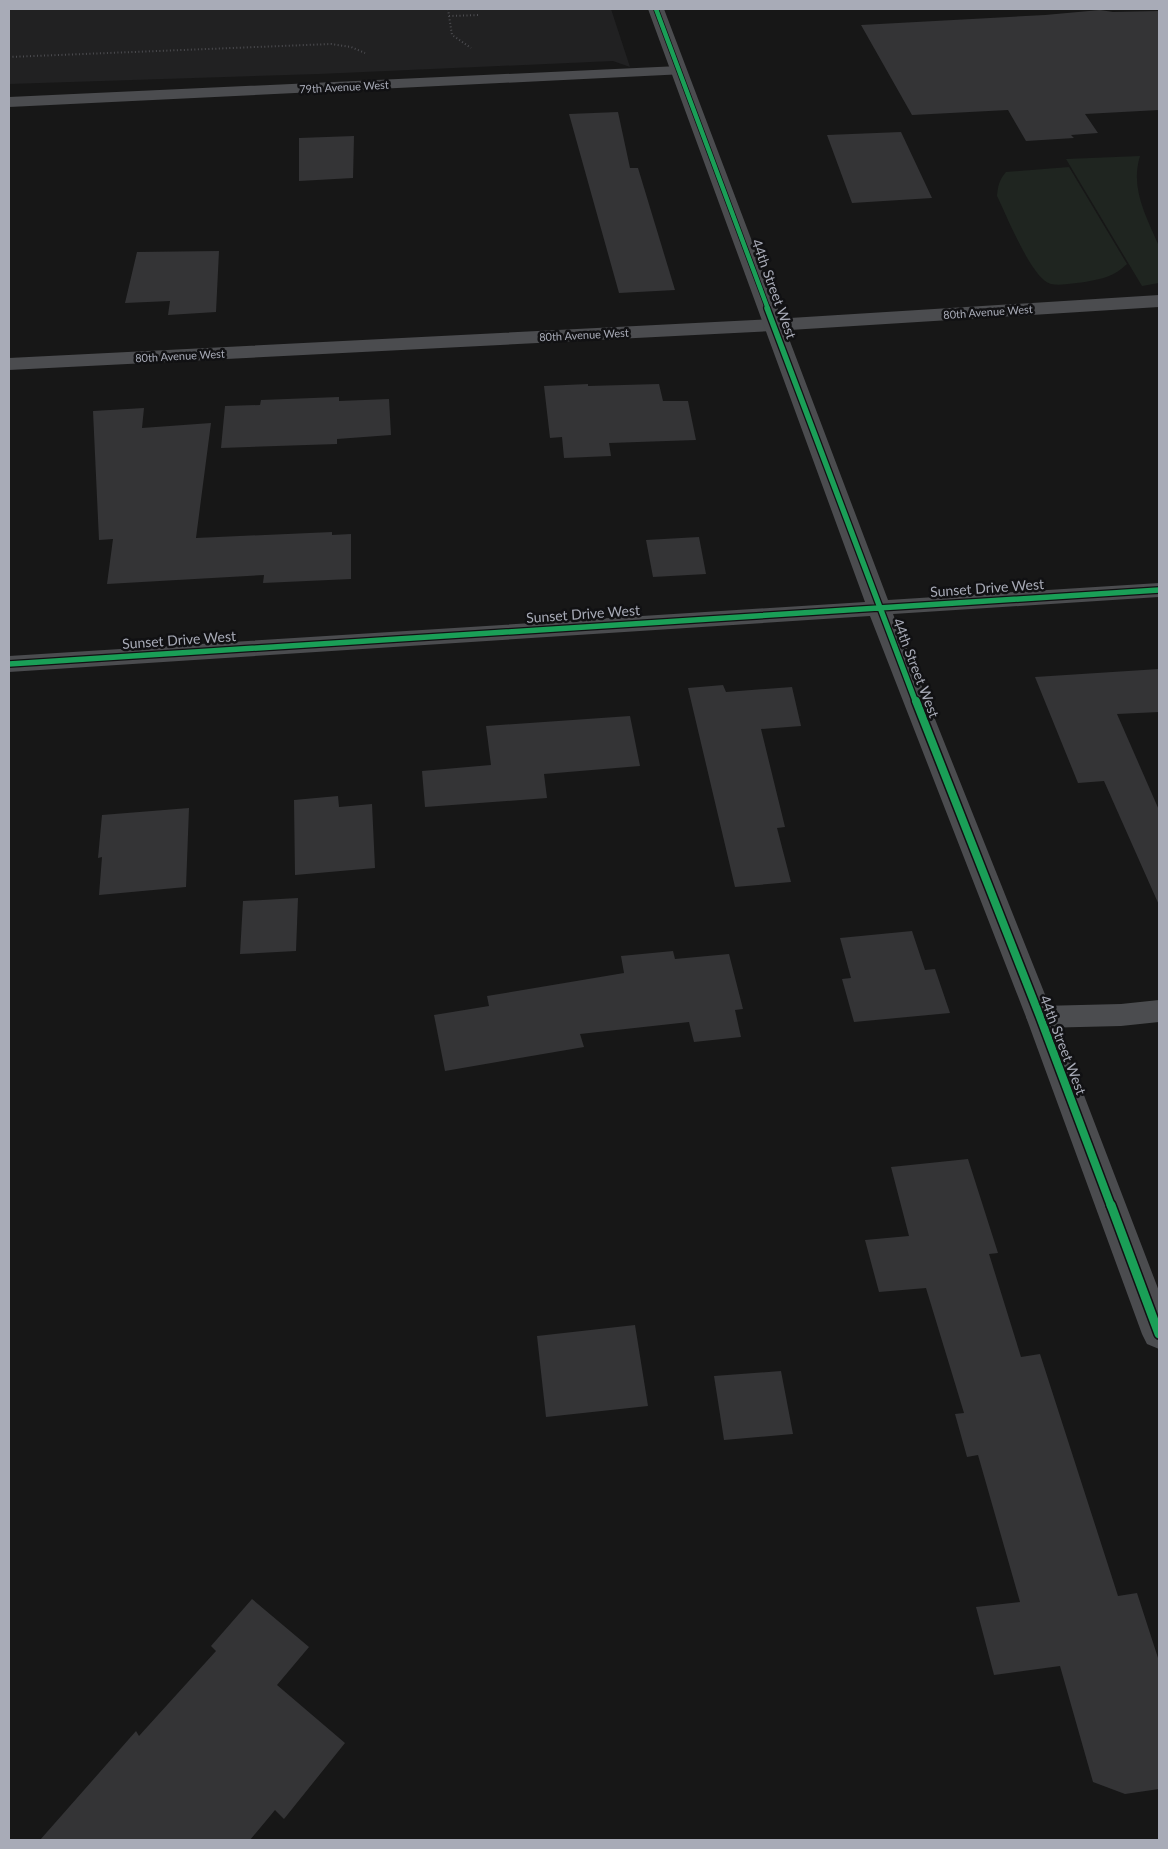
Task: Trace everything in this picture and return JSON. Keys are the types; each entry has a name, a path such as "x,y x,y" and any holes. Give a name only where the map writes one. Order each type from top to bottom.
{"street":[{"name":"44th Street West","path":"656,9 879,608 1153,1302 1159,1334"},
{"name":"79th Avenue West","path":"9,102 679,71"},
{"name":"80th Avenue West","path":"9,364 774,325 1159,301"},
{"name":"Sunset Drive West","path":"9,664 1159,590"},
{"path":"1040,1017 1121,1015 1159,1011"}],"path":[{"path":"448,9 452,34 473,50"},
{"path":"449,16 480,15"},
{"path":"9,57 331,44 351,47 366,54 369,58"}],"shaded area":[{"path":"9,9 611,9 630,67 613,61 319,74 9,84"},
{"path":"1140,156 1137,168 1138,191 1161,258 1159,283 1142,286 1066,159"},
{"path":"1069,167 1127,264 1113,274 1103,278 1059,285 1051,284 1044,280 1036,271 1013,231 997,196 1000,180 1006,172"}],"building":[{"path":"1100,10 1113,12 1159,11 1159,110 1085,114 1098,133 1071,135 1074,138 1026,141 1008,110 912,115 861,25 1045,15"},
{"path":"618,112 630,168 638,168 675,290 619,293 569,114"},
{"path":"901,132 932,198 852,203 827,135"},
{"path":"354,136 353,178 299,181 299,138"},
{"path":"219,251 216,312 168,315 170,301 125,303 137,252"},
{"path":"588,384 588,386 659,384 663,401 688,401 696,440 609,443 611,456 564,458 562,437 550,438 544,386"},
{"path":"339,397 339,401 389,399 391,435 337,439 337,444 221,448 225,406 260,405 261,400"},
{"path":"144,408 142,428 211,423 196,538 332,532 332,535 351,534 351,579 263,583 264,575 107,584 113,539 99,540 93,411"},
{"path":"699,537 706,574 653,577 646,540"},
{"path":"1159,669 1159,712 1117,714 1159,810 1159,905 1104,781 1078,783 1035,677"},
{"path":"723,685 726,692 792,687 801,726 761,729 785,827 777,828 791,882 735,887 688,688"},
{"path":"630,716 640,766 544,774 547,798 425,807 422,771 491,765 486,726"},
{"path":"338,796 339,807 372,804 375,868 295,875 294,800"},
{"path":"189,808 186,887 99,895 102,857 98,858 102,815"},
{"path":"298,898 296,951 240,954 243,901"},
{"path":"912,931 925,970 935,969 950,1013 854,1022 842,979 851,978 840,938"},
{"path":"673,951 675,959 729,954 743,1009 735,1010 741,1037 694,1042 689,1022 580,1034 584,1047 445,1071 434,1015 489,1006 487,996 624,973 621,956"},
{"path":"968,1159 998,1253 989,1254 1021,1357 1040,1354 1118,1596 1137,1593 1159,1661 1159,1789 1125,1794 1093,1782 1060,1666 994,1675 976,1607 1020,1602 978,1455 967,1457 955,1414 964,1413 926,1288 879,1292 865,1240 909,1236 891,1167"},
{"path":"635,1325 648,1406 546,1417 537,1336"},
{"path":"781,1371 793,1434 724,1440 714,1376"},
{"path":"252,1599 309,1647 277,1685 345,1743 284,1819 275,1810 250,1840 40,1840 136,1731 139,1736 216,1651 211,1646"}],"cycle path":[{"path":"656,9 879,608 1040,1017 1159,1334"},
{"path":"9,664 1159,590"}]}
